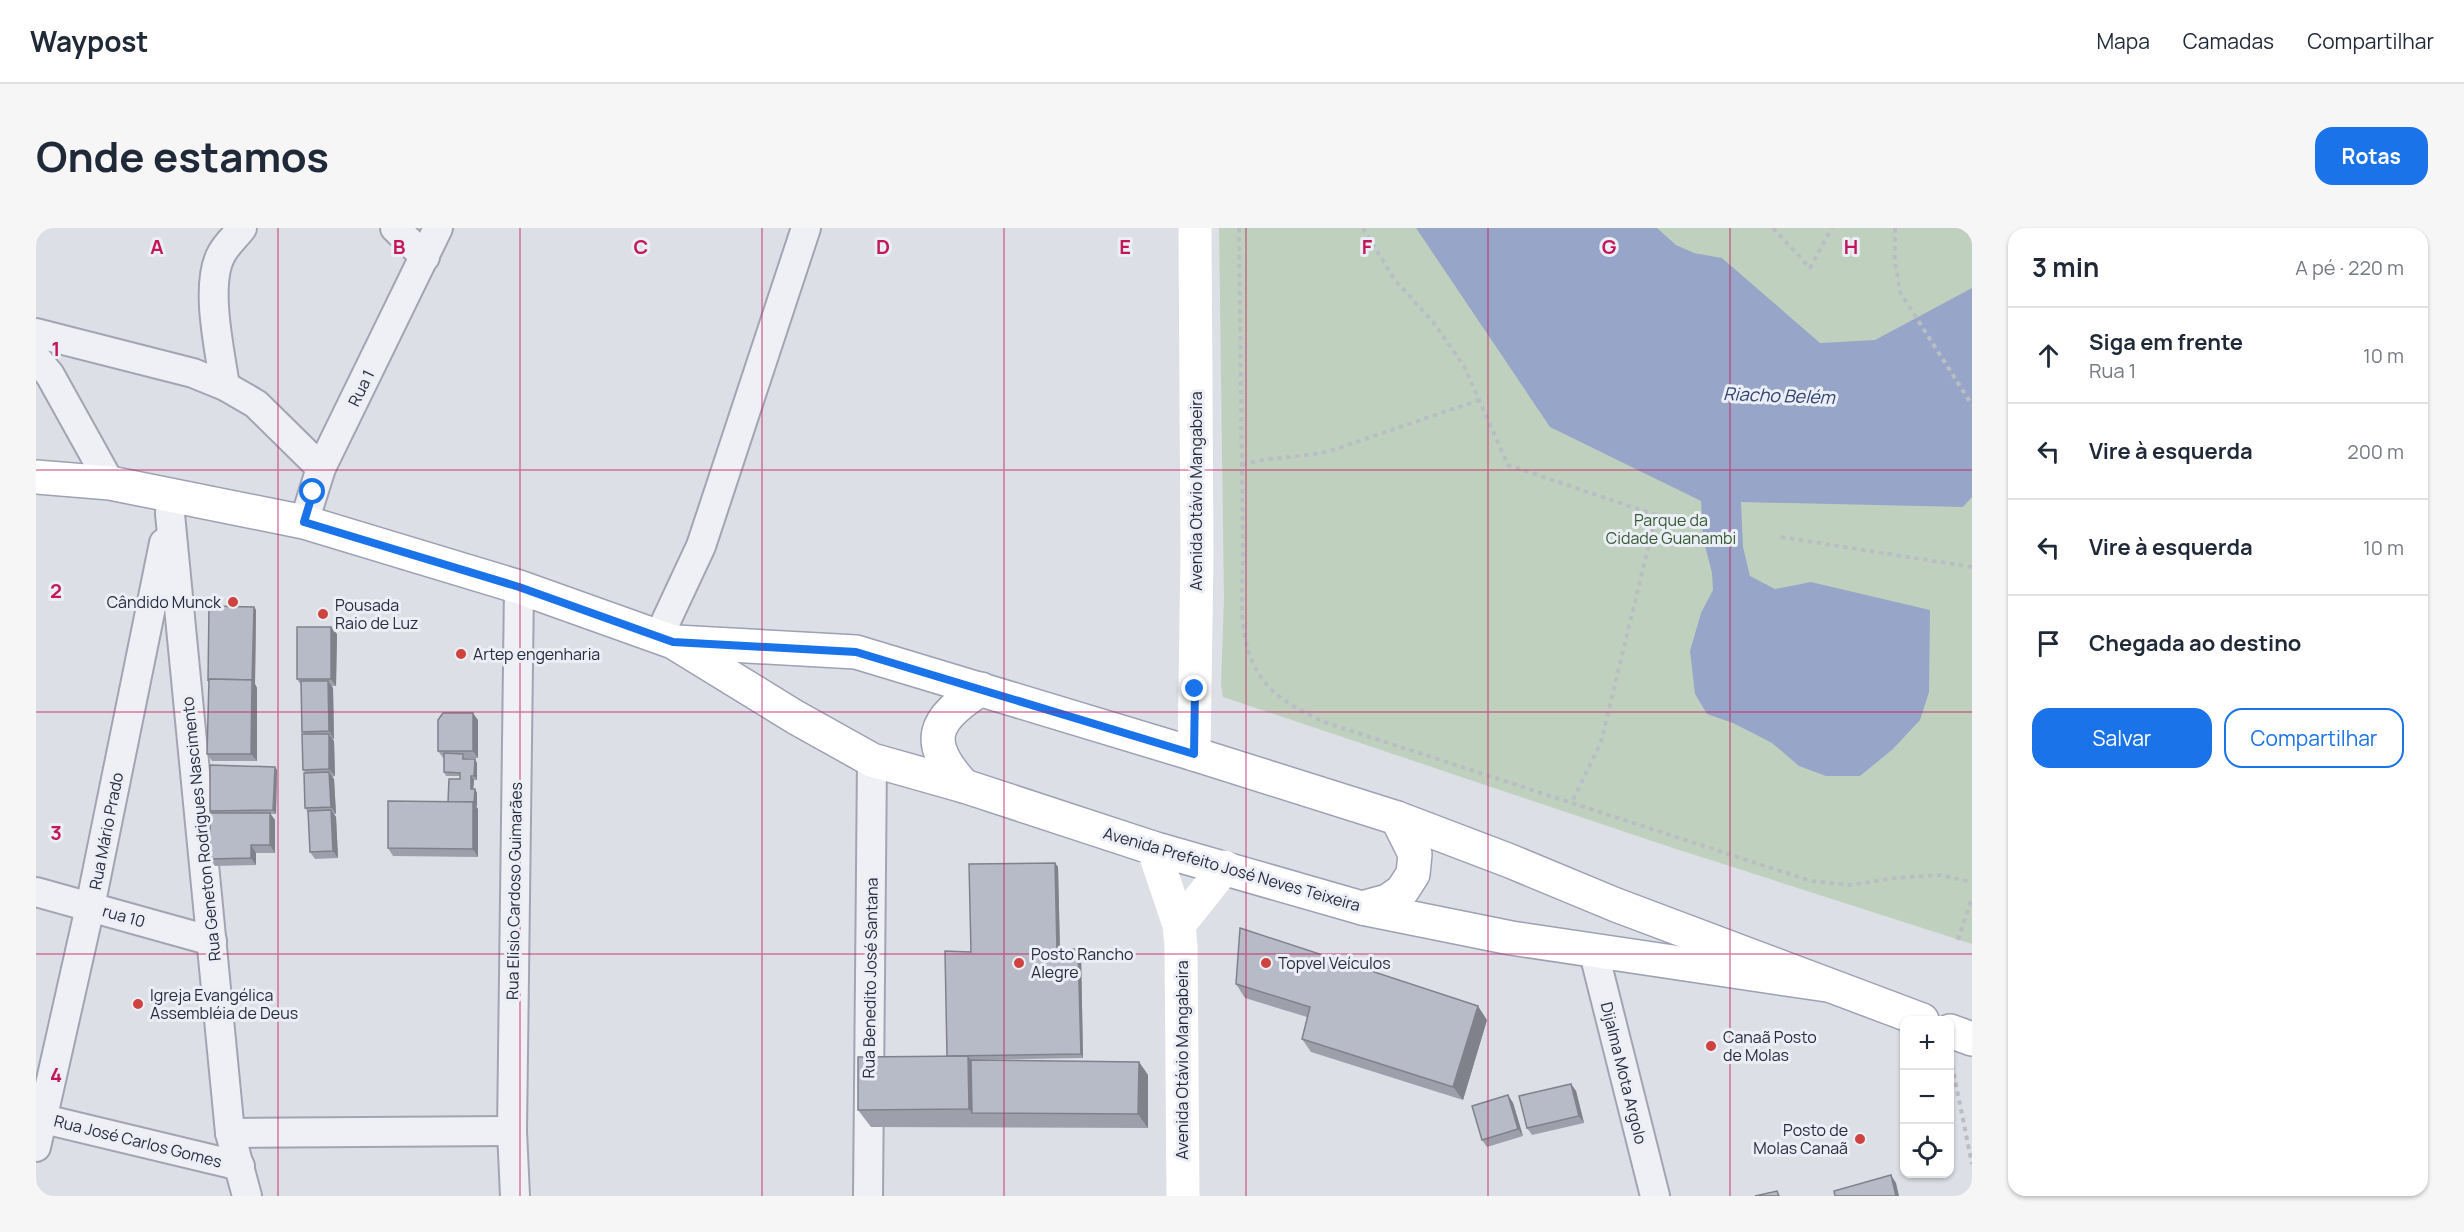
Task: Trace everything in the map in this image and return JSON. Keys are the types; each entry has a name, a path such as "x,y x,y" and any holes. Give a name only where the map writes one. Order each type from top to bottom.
{"main road":[{"name":"Avenida Otávio Mangabeira","path":"1194,754 1197,556 1195,228"},
{"name":"Avenida Prefeito José Neves Teixeira","path":"36,477 110,483 170,505 304,522 519,587 666,639 795,717 872,760 964,786 1154,848 1362,908 1511,938 1827,985"},
{"name":"Avenida Prefeito José Neves Teixeira","path":"666,639 856,652 981,689 1397,818 1616,905 1911,1016"},
{"path":"964,786 947,768 939,753 938,735 944,720 954,709 981,689"},
{"path":"1362,908 1388,901 1402,891 1413,874 1415,854 1397,818"},
{"name":"Avenida Otávio Mangabeira","path":"1154,848 1179,925 1183,1196"},
{"path":"1179,925 1225,867"},
{"path":"1954,1038 1962,1051"}],"street":[{"path":"225,386 213,290 221,253 242,228"},
{"path":"395,228 425,257"},
{"name":"Rua 1","path":"304,522 321,468 438,228"},
{"path":"666,639 701,546 806,228"},
{"path":"36,333 193,374 225,386 256,405 321,468"},
{"path":"36,358 50,375 110,483"},
{"name":"Rua Mário Prado","path":"36,1147 40,1118 90,907 170,505"},
{"name":"Rua Geneton Rodrigues Nascimento","path":"170,505 230,1133 247,1196"},
{"name":"Rua Elisio Cardoso Guimarães","path":"515,1196 512,1131 519,587"},
{"name":"Rua Benedito José Santana","path":"868,1196 872,760"},
{"name":"rua 10","path":"36,892 212,941"},
{"name":"Dijalma Mota Argolo","path":"1593,949 1655,1196"},
{"name":"Rua José Carlos Gomes","path":"40,1118 240,1166"},
{"path":"230,1133 512,1131"}],"path":[{"path":"1239,228 1243,559 1241,599 1248,653 1261,677 1273,692 1323,722 1811,881 1850,885 1940,874 1972,882"},
{"path":"1363,228 1394,279 1450,343 1464,366 1508,465 1656,515 1601,742 1572,802"},
{"path":"1773,228 1810,267 1832,228"},
{"path":"1895,228 1895,262 1900,292 1972,405"},
{"path":"1242,465 1255,460 1309,456 1330,451 1479,400"},
{"path":"1781,537 1972,567"},
{"path":"1958,940 1972,897"},
{"path":"1962,1051 1972,1164"}],"green space":[{"name":"Parque da Cidade Guanambi","path":"1219,228 1972,228 1972,944 1670,847 1223,697 1221,685 1224,599"}],"water":[{"name":"Riacho Belém","path":"1416,228 1657,228 1676,245 1694,253 1722,258 1820,343 1875,340 1972,288 1972,497 1963,507 1741,502 1743,547 1750,576 1775,589 1811,582 1930,610 1929,692 1920,720 1893,749 1860,776 1826,776 1799,766 1772,743 1733,723 1707,714 1695,694 1690,651 1701,613 1713,590 1712,573 1703,538 1701,501 1550,427"}],"building":[{"path":"209,606 254,607 252,682 252,680 209,679 208,681"},
{"path":"297,627 331,627 331,679 297,679"},
{"path":"209,679 252,680 251,754 207,754"},
{"path":"301,681 328,681 329,731 302,732"},
{"path":"443,713 473,713 473,751 438,751 438,720"},
{"path":"302,734 329,734 329,769 303,770"},
{"path":"444,753 463,754 463,759 475,759 474,776 471,776 471,789 475,789 474,803 448,802 449,779 460,779 460,773 444,772"},
{"path":"210,765 275,767 273,810 210,811"},
{"path":"329,772 331,807 305,808 304,773"},
{"path":"388,801 473,802 473,849 388,848"},
{"path":"331,810 333,851 310,852 308,811"},
{"path":"210,813 270,813 270,845 251,845 251,858 210,859"},
{"path":"1055,863 1057,950 1078,949 1081,1054 947,1056 945,951 971,952 969,864"},
{"path":"1240,928 1478,1006 1453,1087 1302,1039 1310,1007 1236,984"},
{"path":"968,1056 969,1109 858,1110 858,1057"},
{"path":"971,1060 1139,1062 1138,1114 972,1113"},
{"path":"1571,1084 1579,1116 1527,1128 1519,1096"},
{"path":"1508,1095 1518,1129 1482,1140 1472,1106"},
{"path":"1891,1175 1896,1196 1835,1196 1834,1191"},
{"path":"1777,1191 1779,1196 1755,1196"}],"place":[{"name":"Cândido Munck","path":"233,602"},
{"name":"Pousada Raio de Luz","path":"323,614"},
{"name":"Artep engenharia","path":"461,654"},
{"name":"Posto Rancho Alegre","path":"1019,963"},
{"name":"Topvel Veículos","path":"1266,963"},
{"name":"Igreja Evangélica Assembléia de Deus","path":"138,1004"},
{"name":"Canaã Posto de Molas","path":"1711,1046"},
{"name":"Posto de Molas Canaã","path":"1860,1139"}],"route":[{"path":"313,492 304,522 519,587 673,642 856,652 1194,754 1195,689"}]}
